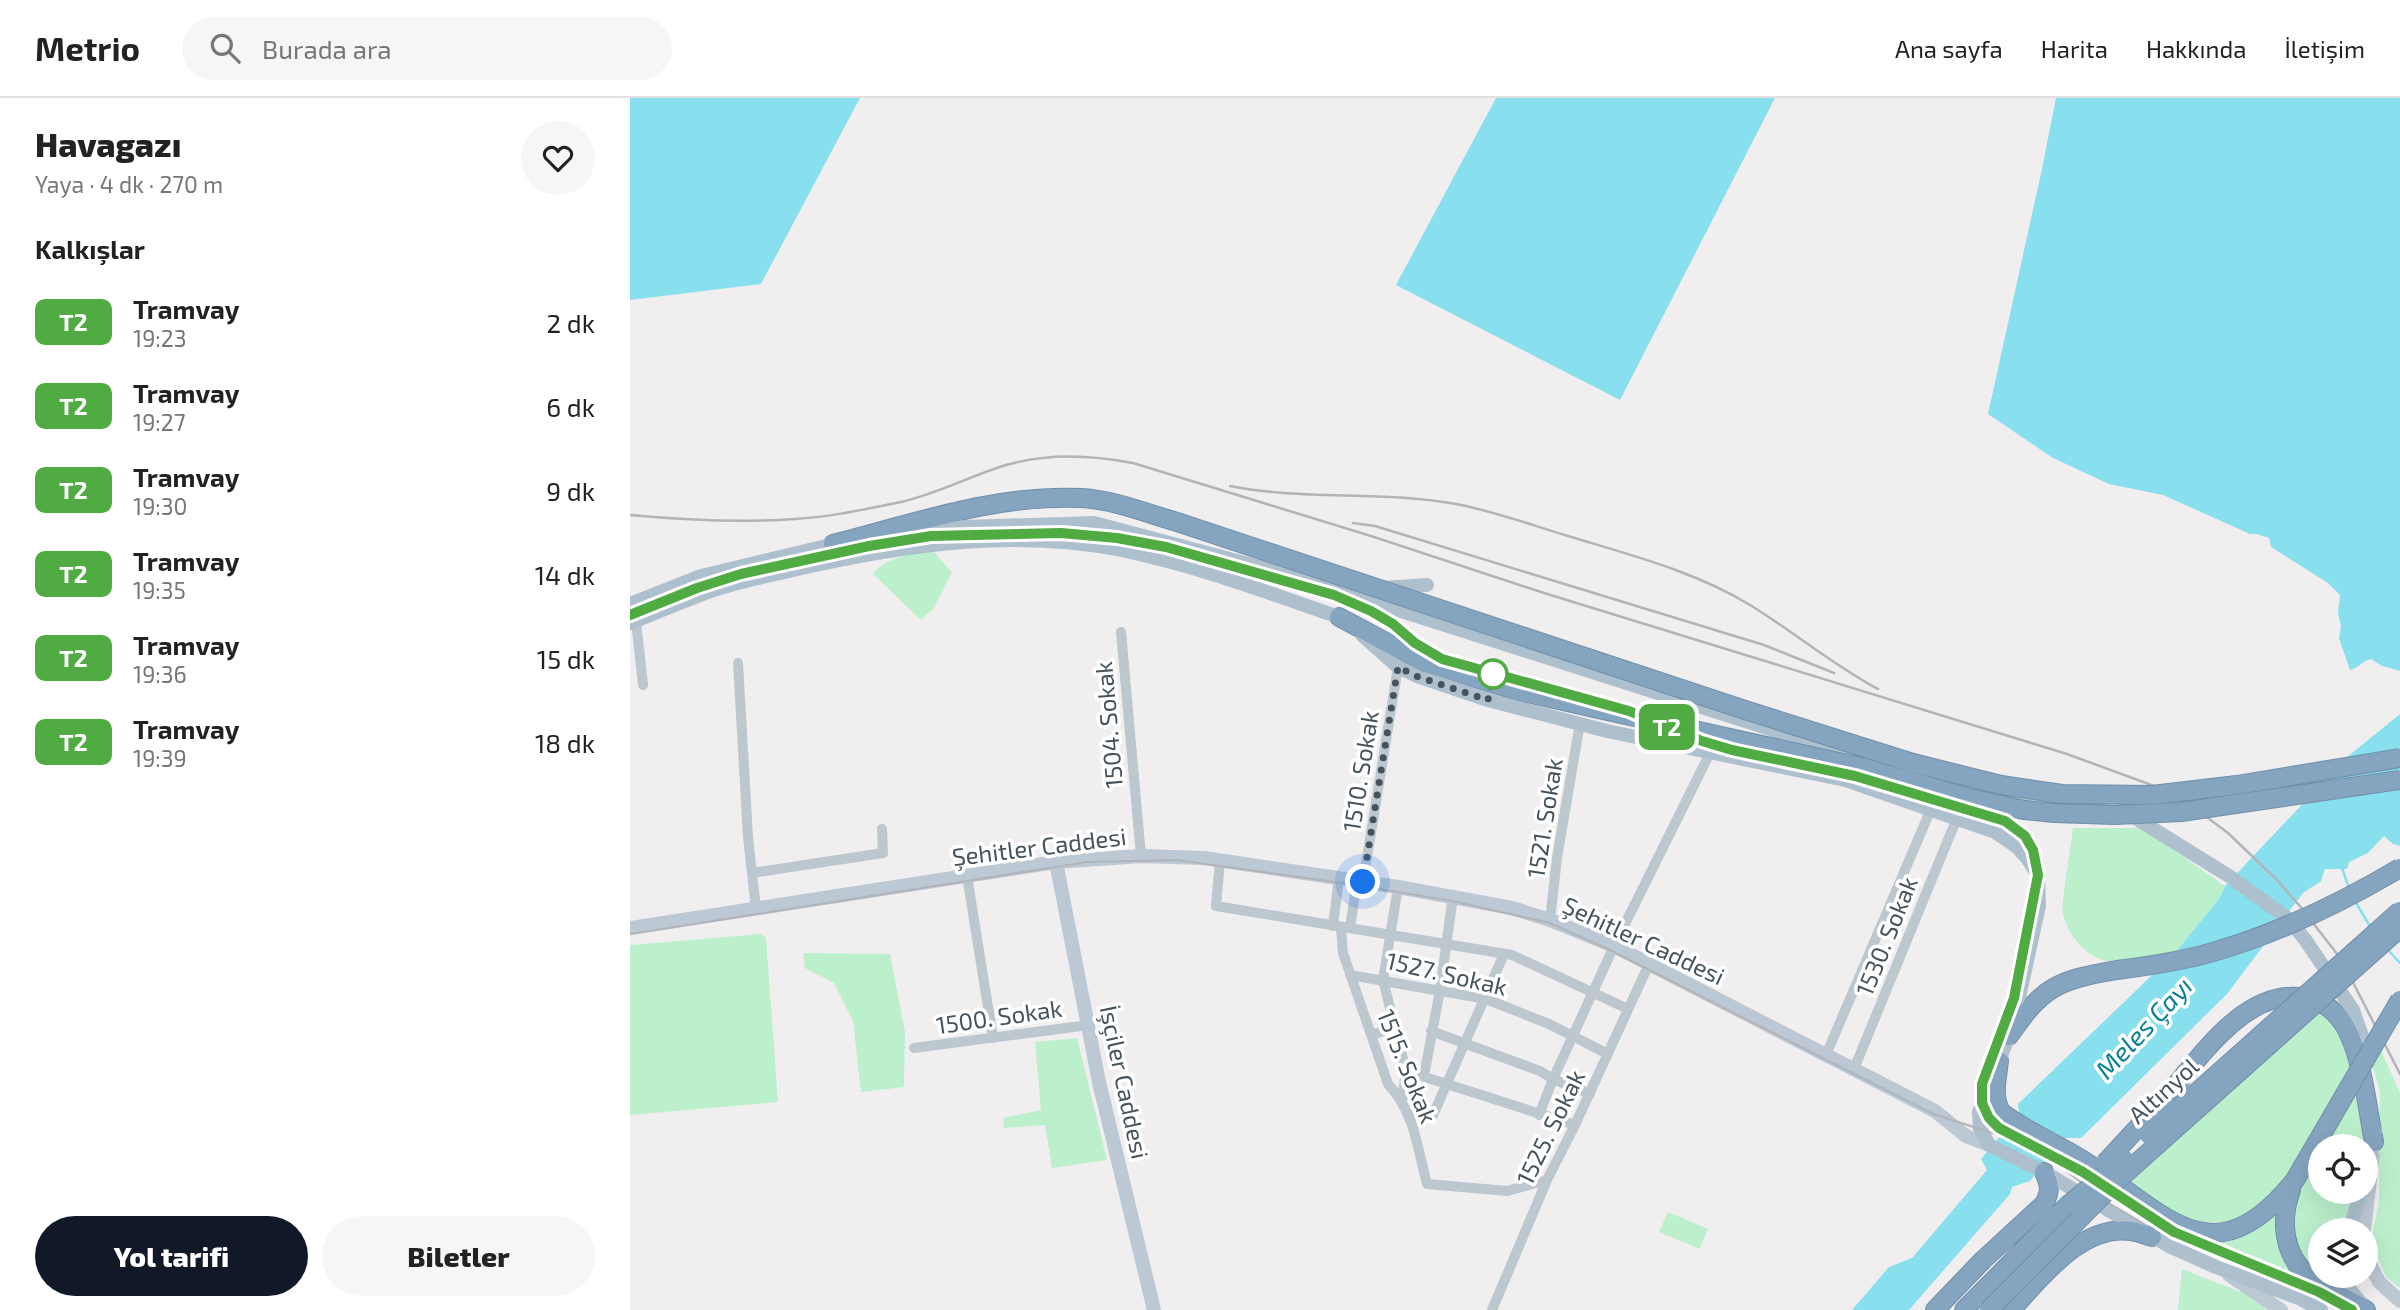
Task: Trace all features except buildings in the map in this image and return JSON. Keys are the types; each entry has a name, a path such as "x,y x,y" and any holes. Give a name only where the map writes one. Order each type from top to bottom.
{"highway":[{"path":"833,544 976,508 1040,498 1085,498 1120,505 1913,763 2001,785 2062,794 2152,794 2237,785 2400,758"},
{"path":"1339,618 1425,663 1548,698 1861,767 1945,792 2024,810 2115,815 2181,813 2400,780"},
{"path":"2009,1036 2025,1012 2046,991 2063,982 2210,953 2273,932 2339,901 2400,867"},
{"name":"Altınyol","path":"1964,1310 2068,1205 2120,1162 2400,911"},
{"name":"Altınyol","path":"1989,1310 2120,1178 2400,928"},
{"path":"2068,1205 2216,1041 2241,1016 2272,998 2311,998 2335,1012 2347,1030 2372,1134"},
{"path":"1999,1061 1996,1100 2001,1112 2090,1165 2154,1212 2186,1228 2201,1232 2230,1230 2254,1221 2278,1201 2295,1180 2400,1000"},
{"path":"1935,1310 1983,1260 2044,1204 2050,1187 2044,1172"},
{"path":"2295,1180 2284,1219 2286,1242 2298,1266 2315,1282 2367,1310"},
{"path":"2011,1310 2064,1254 2090,1238 2130,1231 2152,1237"}],"main road":[{"path":"630,604 701,576 833,544 965,527 1094,523 1232,558 1929,778 2034,802 2124,812 2229,876 2287,918 2353,1010 2370,1074 2374,1134"},
{"path":"633,622 743,582 897,548 976,541 1052,542 1122,551 1225,579 1339,618 1398,667 1416,676 1488,700 1710,753 1845,779 1995,831 2017,846 2027,858 2038,875 2040,891 2036,924 2009,1036 1979,1112 1980,1128 1989,1145"},
{"path":"1340,591 1427,585"},
{"name":"Şehitler Caddesi","path":"1989,1145 2044,1172 2152,1237 2216,1267 2301,1299 2321,1310"},
{"path":"2351,1288 2354,1297 2367,1310"}],"street":[{"path":"633,622 643,685"},
{"name":"1504. Sokak","path":"1121,632 1141,856"},
{"path":"738,663 748,837 756,909"},
{"name":"1510. Sokak","path":"1341,927 1360,881 1398,667"},
{"name":"1521. Sokak","path":"1550,919 1557,858 1580,723"},
{"path":"1539,1115 1614,946 1710,753"},
{"path":"1826,1055 1931,808"},
{"name":"1530. Sokak","path":"1854,1069 1957,818"},
{"path":"752,873 883,853 882,829"},
{"name":"Şehitler Caddesi","path":"630,928 1056,862 1141,856 1175,856 1220,861 1398,887 1512,908 1550,919 1614,946 1939,1113 1966,1136 1989,1145"},
{"path":"1220,861 1216,906 1504,954 1628,1009"},
{"name":"İşçiler Caddesi","path":"1056,862 1099,1082 1154,1310"},
{"path":"967,876 993,1038"},
{"name":"1515. Sokak","path":"1339,878 1343,953 1388,1084 1402,1100 1409,1115 1427,1184 1507,1191 1547,1180"},
{"path":"1398,887 1383,980 1406,1071 1402,1100"},
{"path":"1424,1076 1453,897"},
{"path":"1409,1115 1433,1115 1504,954"},
{"name":"1525. Sokak","path":"1492,1310 1547,1180 1590,1094 1649,964"},
{"name":"1527. Sokak","path":"1350,975 1486,999 1549,1024 1608,1054"},
{"name":"1500. Sokak","path":"914,1048 1089,1025"},
{"path":"1371,1035 1397,1027"},
{"path":"1431,1031 1540,1070 1553,1079 1590,1094"},
{"path":"1406,1071 1575,1125"},
{"path":"2216,1267 2281,1310"},
{"path":"2378,1280 2400,1301"}],"green space":[{"path":"933,551 952,572 934,608 921,620 873,574 891,560"},
{"path":"2073,828 2143,828 2225,886 2219,899 2175,953 2127,963 2109,962 2089,953 2081,946 2073,937 2064,917 2062,906"},
{"path":"761,934 766,938 778,1102 630,1115 630,945"},
{"path":"803,953 890,954 905,1032 904,1087 861,1092 853,1021 834,983 805,968"},
{"path":"2321,1009 2341,1038 2351,1067 2314,1134 2308,1134 2308,1144 2286,1184 2260,1210 2231,1222 2198,1223 2182,1219 2126,1183"},
{"path":"1077,1038 1107,1160 1052,1168 1045,1125 1004,1128 1003,1118 1041,1110 1035,1042"},
{"path":"2380,1048 2400,1093 2400,1288 2386,1277 2378,1257 2378,1218 2376,1218 2379,1201 2380,1092 2371,1060"},
{"path":"2356,1088 2365,1134 2329,1134"},
{"path":"2308,1169 2308,1204 2350,1204 2346,1218 2308,1218 2308,1267 2294,1247 2291,1218 2301,1182"},
{"path":"2277,1210 2304,1282 2185,1234"},
{"path":"1668,1212 1708,1229 1700,1249 1659,1232"},
{"path":"2182,1269 2246,1294 2268,1310 2178,1310"}],"water":[{"path":"630,98 860,98 761,284 630,300"},
{"path":"1496,98 1775,98 1620,400 1396,285"},
{"path":"2056,98 2400,98 2400,671 2382,666 2371,659 2350,670 2339,638 2340,595 2328,583 2271,547 2269,538 2250,534 2163,495 2109,484 2053,458 1988,414"},
{"name":"Meles Çayı","path":"2400,714 2400,846 2384,836 2368,853 2349,862 2347,869 2325,869 2321,881 2303,893 2227,994 2081,1138 2066,1138 2030,1181 2012,1187 2010,1194 1909,1310 1852,1310 1889,1267 1912,1258 1987,1170 1981,1159 2019,1114 2018,1104 2175,953 2219,899 2225,886 2346,758"}],"waterway":[{"path":"2342,868 2349,888"},
{"path":"2355,901 2371,928"},
{"path":"2388,950 2400,963"}],"tram line":[{"name":"T2","path":"630,615 697,588 741,574 903,540 931,536 1010,533 1101,536 1166,547 1334,595 1356,603 1393,624 1415,643 1442,659 1629,711 1702,741 1855,776 2005,821 2025,836 2033,850 2038,875 2010,1013 1982,1084 1982,1103 1989,1118 1999,1128 2083,1172 2174,1232 2319,1292 2352,1310"},
{"path":"630,615 697,588 741,574 869,546 931,536 1061,533 1101,536 1166,547 1334,595 1393,624 1415,643 1442,659 1629,711 1702,741 1855,776 2005,821 2029,843 2035,855 2038,874 2033,914 2018,984 1982,1088 1982,1101 1990,1117 1999,1128 2083,1172 2174,1232 2319,1292 2352,1310"},
{"path":"630,934 1087,862 1177,860 1356,885 1452,901 1550,923 1612,951 1933,1114 2005,1137"},
{"path":"2066,1171 2110,1204 2144,1224"}],"railway":[{"path":"630,515 733,521 822,516 914,499 1022,461 1069,456 1117,460 1371,536 1544,593 2067,754 2176,794 2228,833 2276,879 2341,959 2400,1074"},
{"path":"1230,486 1258,491 1399,497 1456,504 1498,514 1638,557 1729,593 1878,689"},
{"path":"1353,523 1375,526 1764,645 1834,673"}],"route":[{"path":"1363,882 1398,667 1416,676 1488,700 1493,674"}]}
